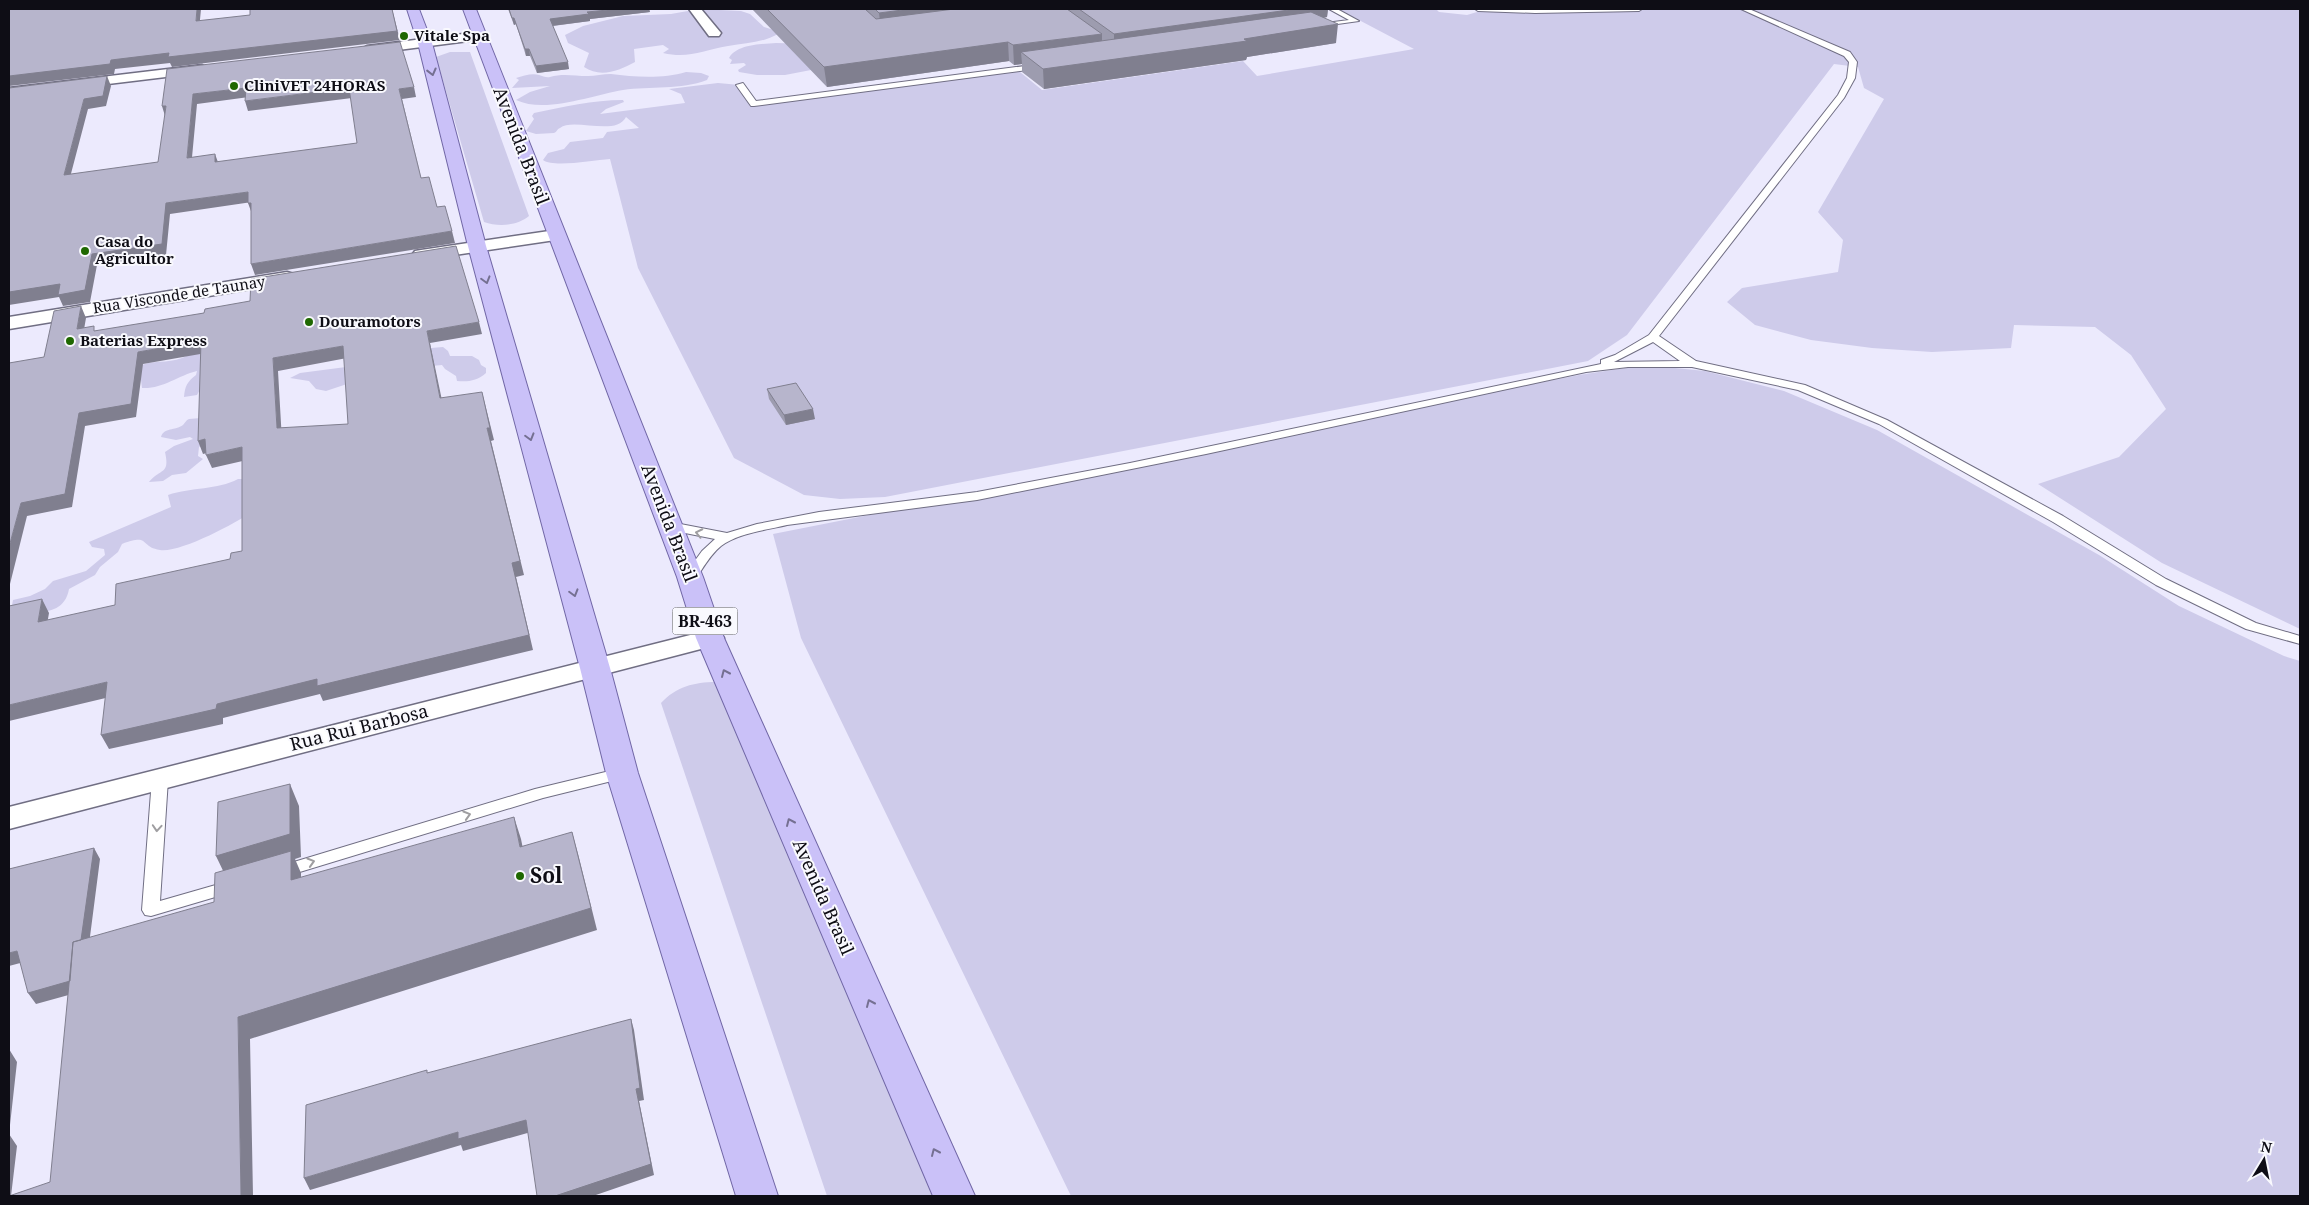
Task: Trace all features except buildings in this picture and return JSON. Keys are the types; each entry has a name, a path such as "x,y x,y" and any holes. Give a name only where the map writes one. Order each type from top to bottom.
{"main road":[{"path":"413,9 425,43 477,246 596,668 622,773 757,1196"},
{"name":"Avenida Brasil","path":"469,9 690,577 710,638 954,1196"}],"street":[{"path":"695,9 714,33"},
{"path":"355,51 479,36"},
{"path":"9,92 217,68"},
{"path":"399,259 556,235"},
{"name":"Rua Visconde de Taunay","path":"9,324 301,275"},
{"name":"Rua Rui Barbosa","path":"9,818 710,638"}],"lane":[{"path":"1307,28 1356,21 1332,9"},
{"path":"1478,9 1535,11 1639,9"},
{"path":"1586,370 1620,357 1653,337 1840,96 1851,78 1853,62 1847,54 1744,9"},
{"path":"740,85 754,104 1045,65"},
{"path":"1653,337 1692,364"},
{"path":"690,577 706,555 720,541 728,537 808,519 974,496 1586,370 1628,364 1692,364 1801,388 1883,422 2058,519 2161,582 2251,626 2300,640"},
{"path":"670,526 728,537"},
{"path":"266,876 541,793 622,773"},
{"path":"160,780 151,910 246,882"}],"shaded area":[{"path":"699,9 741,11 750,14 764,27 774,30 778,34 760,41 681,55 663,53 669,49 663,45 634,49 635,62 623,68 603,73 584,67 589,53 568,43 565,35 583,26 623,16 671,14"},
{"path":"1338,9 1436,9 1439,12 1467,15 1477,12 1475,9 2300,9 2300,629 2162,563 2038,484 2119,457 2166,409 2131,355 2095,327 2014,325 2011,348 1932,352 1872,348 1811,340 1755,325 1727,302 1742,288 1838,272 1843,240 1818,212 1884,99 1864,88 1858,67 1834,64 1627,335 1588,361 885,497 840,499 804,495 734,458 638,268 610,159 565,163 543,160 548,153 564,149 570,142 603,138 607,132 639,128 626,117 621,123 613,126 574,124 559,128 554,133 536,134 526,131 534,119 532,116 534,113 578,104 612,100 623,100 624,102 606,109 600,114 685,103 681,94 669,89 718,83 740,85 751,106 1015,68 1042,90 1243,61 1257,76 1414,49"},
{"path":"776,43 813,44 811,70 785,75 757,75 739,72 738,70 746,65 744,63 730,64 732,60 729,58 733,53 744,47"},
{"path":"450,52 470,52 529,216 519,222 495,225 484,222 436,57"},
{"path":"686,72 701,73 709,76 707,80 676,87 623,90 569,102 541,105 528,104 516,100 530,92 550,86 512,88 519,80 516,78 536,74 547,77 611,74 648,77 668,76"},
{"path":"443,347 450,356 472,356 479,360 481,365 486,368 486,373 472,380 457,381 456,376 442,365 431,366 350,383 326,391 316,389 309,381 290,378 300,373 346,367"},
{"path":"201,350 203,384 197,395 184,397 187,384 196,375 197,371 157,386 142,388 138,367 149,363 176,360"},
{"path":"1645,365 1705,371 1784,391 1877,430 2099,555 2179,606 2284,656 2300,661 2300,1196 1071,1196 801,638 773,534 1579,375"},
{"path":"201,418 204,444 199,447 198,456 203,459 186,473 172,475 163,481 149,482 165,468 165,452 174,446 193,439 190,437 176,440 161,437 162,434 167,430 180,427 189,419"},
{"path":"238,479 252,479 252,512 244,517 207,537 169,550 154,548 141,540 122,544 118,552 100,567 95,575 69,589 61,605 54,609 38,612 11,611 13,600 30,596 45,589 53,581 86,571 105,555 104,549 92,547 89,542 171,507 168,495 222,485"},
{"path":"716,682 738,690 932,1196 827,1196 661,703 673,693 686,686"}],"place":[{"name":"Vitale Spa","path":"404,36"},
{"name":"CliniVET 24HORAS","path":"234,86"},
{"name":"Casa do Agricultor","path":"85,251"},
{"name":"Douramotors","path":"309,322"},
{"name":"Baterias Express","path":"70,341"},
{"name":"Sol","path":"520,876"}]}
